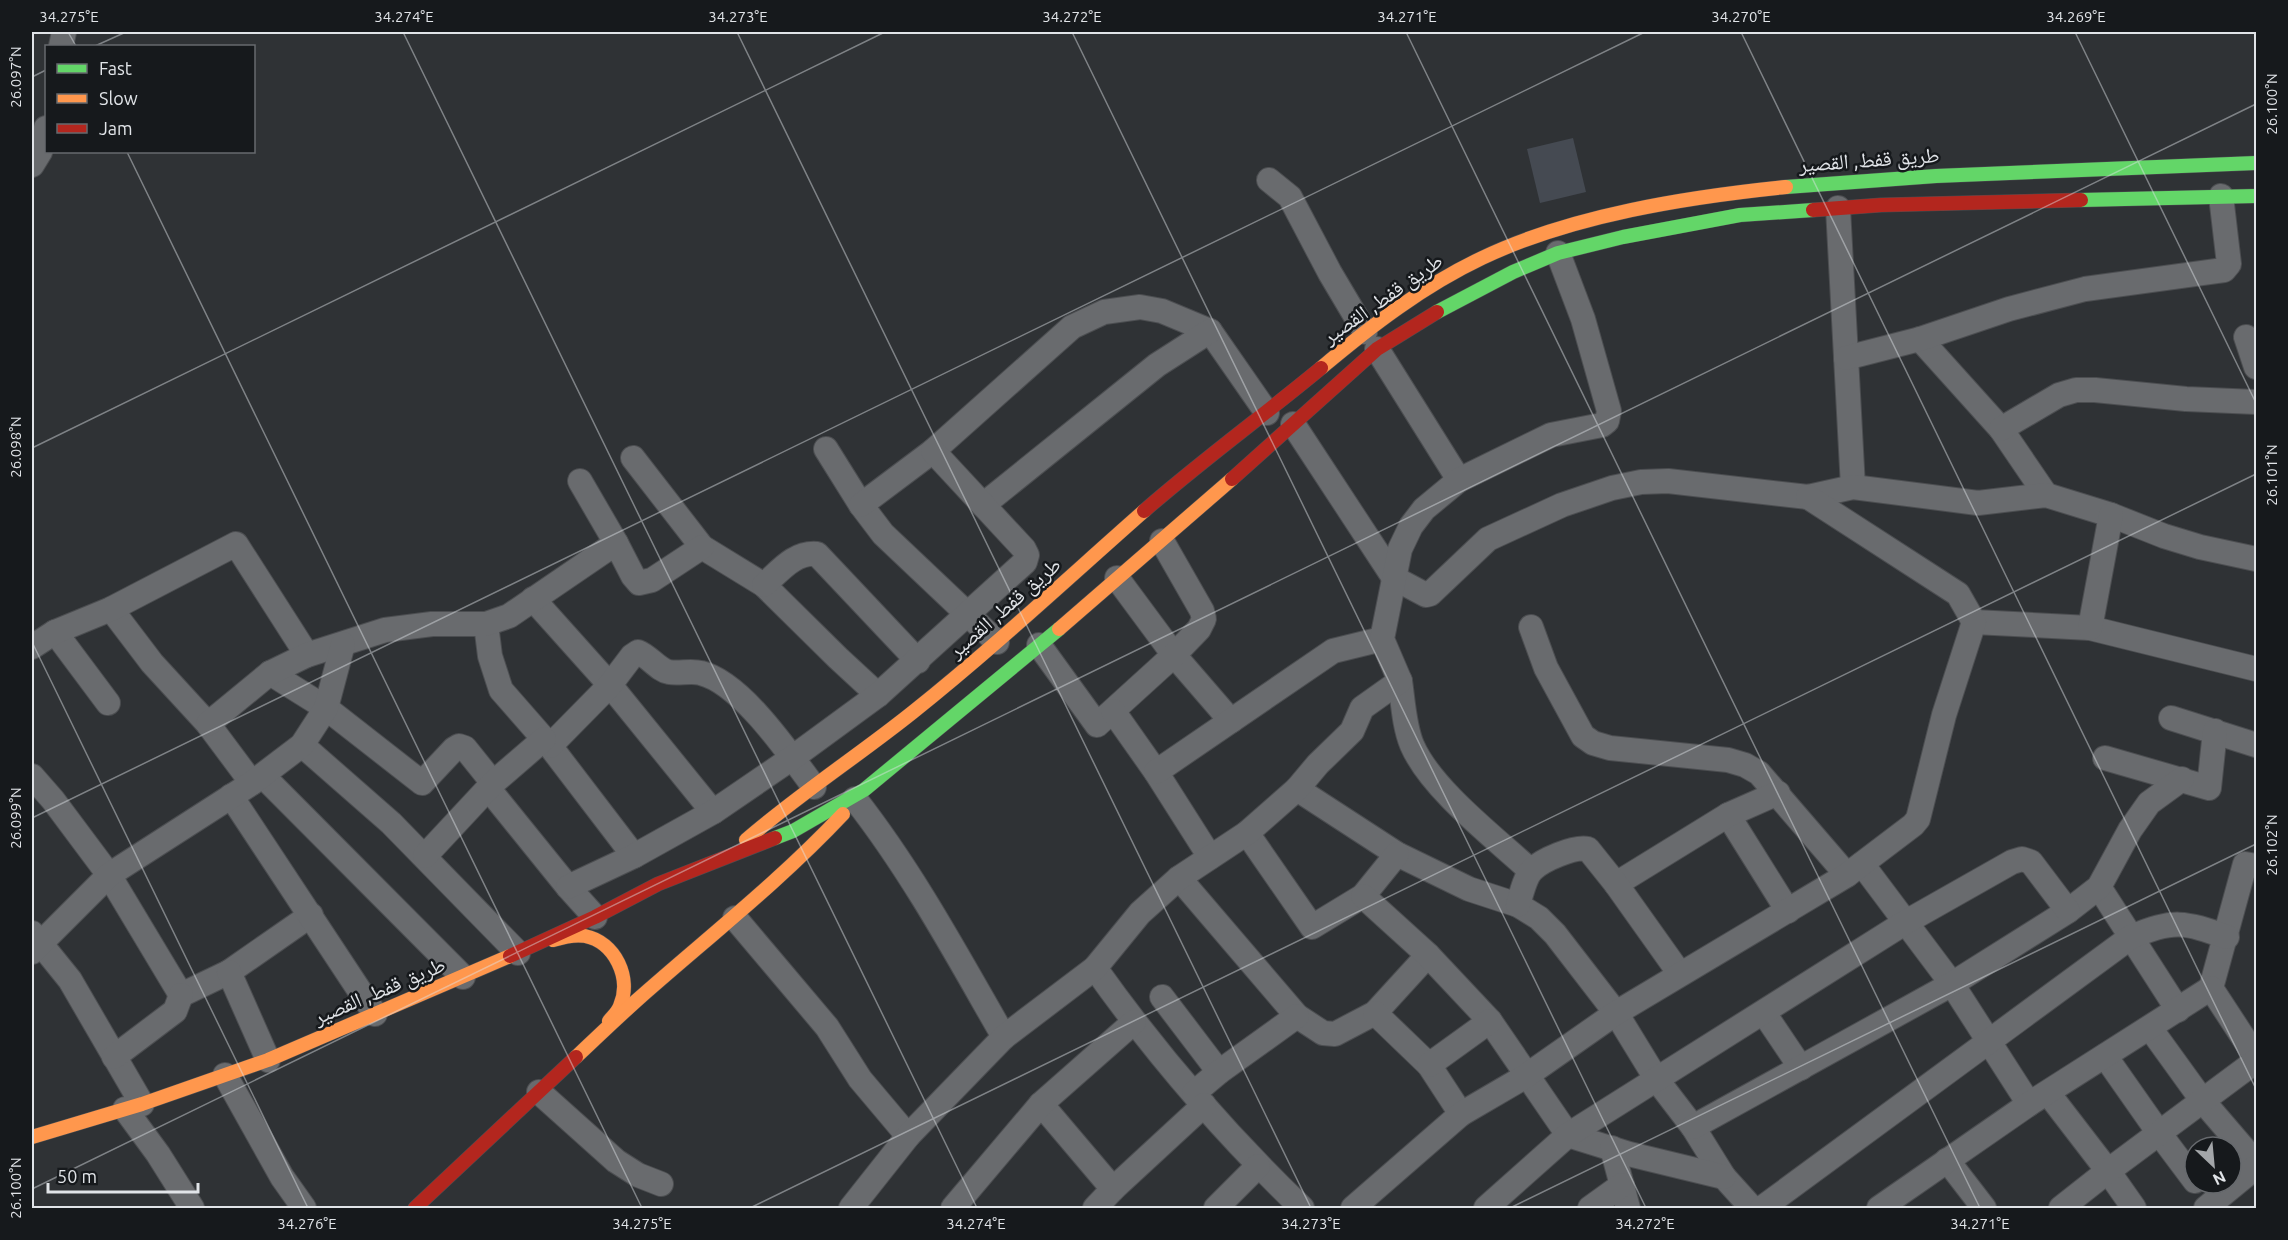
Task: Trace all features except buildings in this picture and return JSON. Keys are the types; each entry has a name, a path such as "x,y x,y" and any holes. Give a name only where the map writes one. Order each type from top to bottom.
{"main road":[{"name":"طريق قفط, القصير","path":"32,1137 134,1106 268,1060 526,949 658,884 793,831 859,794 986,692 1162,541 1293,424 1371,341 1445,275 1513,245 1551,232 1688,199 1771,187 1874,177 2256,163"},
{"path":"1937,175 1938,204"},
{"name":"طريق قفط, القصير","path":"731,854 771,818 872,744 997,642 1212,454 1268,413 1311,375 1371,341 1417,323 1513,272 1557,253 1623,237 1740,215 1938,204 2256,196"},
{"name":"طريق قفط, القصير","path":"415,1209 636,1001 735,918 814,845 859,794"},
{"path":"526,949 565,937 585,936 605,944 620,962 625,983 620,1006 596,1040"}],"street":[{"path":"32,165 40,152 45,132"},
{"path":"1269,180 1290,197 1330,273 1459,480"},
{"path":"1846,358 1920,339 2009,309 2085,289 2224,270 2229,264 2221,196"},
{"path":"1838,208 1853,487"},
{"path":"1531,870 1440,787 1423,766 1410,742 1400,681 1382,639 1400,549 1411,526 1424,509 1459,480 1551,435 1602,425 1607,421 1609,411 1583,319 1557,253"},
{"path":"861,505 933,450 1072,327 1104,312 1140,307 1162,311 1210,331 1268,413"},
{"path":"982,505 1157,365 1210,331"},
{"path":"2246,337 2256,367"},
{"path":"1920,339 2001,429 2046,495"},
{"path":"2001,429 2059,395 2076,390 2256,402"},
{"path":"1293,424 1394,578 1428,595 1488,539 1562,505 1612,488 1641,482 1668,481 1808,496 1853,487 1978,503 2046,495 2111,515 2191,545 2256,559"},
{"path":"826,449 861,505 884,534 997,642"},
{"path":"568,887 634,856 713,812 792,758 918,661 1019,569 1027,555 1024,549 933,450"},
{"path":"633,458 702,547 764,585 878,694"},
{"path":"580,482 639,583 652,580 702,547"},
{"path":"1360,1206 1461,1114 1526,1076 1616,1013 1854,869 1918,819 1944,715 1974,622 1958,594 1808,496"},
{"path":"2090,628 2111,515"},
{"path":"1039,645 1097,725 1174,655 1199,629 1204,619 1202,611 1162,541"},
{"path":"208,724 270,673 307,655 385,630 432,624 486,624 509,616 616,543"},
{"path":"32,647 55,633 111,609 236,544 307,655"},
{"path":"764,585 795,557 806,553 817,554 918,661"},
{"path":"1117,578 1174,655 1231,721"},
{"path":"533,600 610,685 713,812"},
{"path":"111,609 152,663 258,780 463,977"},
{"path":"1974,622 2090,628 2256,669"},
{"path":"486,624 490,656 501,690 547,742 634,856"},
{"path":"1531,627 1546,668 1583,736 1593,743 1610,748 1728,760 1745,765 1759,773 1906,922 1952,984 1988,1041 2108,1171 2134,1209"},
{"path":"55,633 108,703"},
{"path":"1156,772 1333,651 1382,639"},
{"path":"192,1209 158,1154 134,1106 114,1057 70,980 35,943 109,875 258,780 302,745 326,708 343,644"},
{"path":"425,856 490,786 547,742 610,685 632,656 638,652 647,656 667,672 702,673 738,695 769,728 814,787"},
{"path":"270,673 326,708 422,783 454,749 459,746 465,748 490,786 568,887 595,917"},
{"path":"851,1209 908,1136 1004,1037 1095,968 1140,913 1179,878 1247,833 1297,789 1318,764 1352,731 1362,708 1400,681"},
{"path":"1113,711 1156,772 1210,857"},
{"path":"2170,718 2256,745"},
{"path":"2105,758 2209,788 2214,731"},
{"path":"302,745 526,949"},
{"path":"32,776 53,800 109,875 181,995"},
{"path":"1693,1127 1952,984 2068,910 2099,887 2130,830 2149,804 2182,779"},
{"path":"1297,789 1397,854 1469,889 1518,905 1539,918 1555,934 1616,1013 1724,1177 1752,1209"},
{"path":"1616,884 1728,815 1778,793"},
{"path":"859,794 874,823 938,922 1004,1037"},
{"path":"231,796 375,1014"},
{"path":"1728,815 1788,911"},
{"path":"1247,833 1312,927 1363,896 1397,854"},
{"path":"1518,905 1531,870 1566,850 1581,847 1588,849 1616,884 1680,974"},
{"path":"1485,1209 1568,1135 1906,922 2012,862 2022,859 2031,862 2068,910"},
{"path":"1893,1205 1947,1160 2211,988 2246,864 2256,866"},
{"path":"1179,878 1297,1016 1328,1035 1335,1034 1375,1013 1428,955"},
{"path":"2099,887 2178,1010"},
{"path":"1363,896 1428,955 1490,1021 1568,1135 1724,1177"},
{"path":"114,1057 175,1011 181,995 229,972 311,915"},
{"path":"735,918 827,1028 860,1078 908,1136"},
{"path":"1762,1209 2131,937 2157,926 2177,924 2193,926 2227,937"},
{"path":"1095,968 1134,1022 1199,1099 1258,1166 1302,1209"},
{"path":"229,972 268,1060"},
{"path":"2061,1209 2256,1059 2211,988"},
{"path":"1162,997 1219,1072"},
{"path":"1375,1013 1429,1065 1461,1114"},
{"path":"1764,1013 1801,1068"},
{"path":"1095,1209 1199,1099 1219,1072 1297,1016"},
{"path":"1429,1065 1490,1021"},
{"path":"953,1209 1041,1104 1134,1022"},
{"path":"2150,1028 2202,1100 2256,1165 2211,1207"},
{"path":"2106,1056 2183,1165"},
{"path":"225,1075 282,1177 304,1209"},
{"path":"539,1092 616,1161 661,1184"},
{"path":"1041,1104 1113,1189"},
{"path":"1612,1148 1629,1209"},
{"path":"1947,1160 1984,1209"},
{"path":"1216,1209 1258,1166"},
{"path":"1590,1209 1622,1185"}],"traffic: fast":[{"path":"1786,187 1936,176 2256,163"},
{"path":"2081,200 2256,196"},
{"path":"1437,312 1513,272 1558,253 1623,237 1740,215 1813,210"},
{"path":"775,838 793,831 864,790 1059,629"}],"traffic: slow":[{"path":"1321,368 1378,322 1418,294 1460,269 1517,243 1554,230 1631,210 1710,196 1786,187"},
{"path":"1059,629 1232,479"},
{"path":"746,840 943,688 1144,511"},
{"path":"576,1057 636,1001 768,887 843,814"},
{"path":"553,940 585,936 596,940 612,953 622,973 624,984 620,1006 609,1021"},
{"path":"32,1137 142,1104 268,1060 510,956"}],"traffic: jam":[{"path":"1813,210 1881,205 2081,200"},
{"path":"1232,479 1377,349 1437,312"},
{"path":"1144,511 1321,368"},
{"path":"510,956 595,917 658,884 775,838"},
{"path":"415,1208 576,1057"}]}
